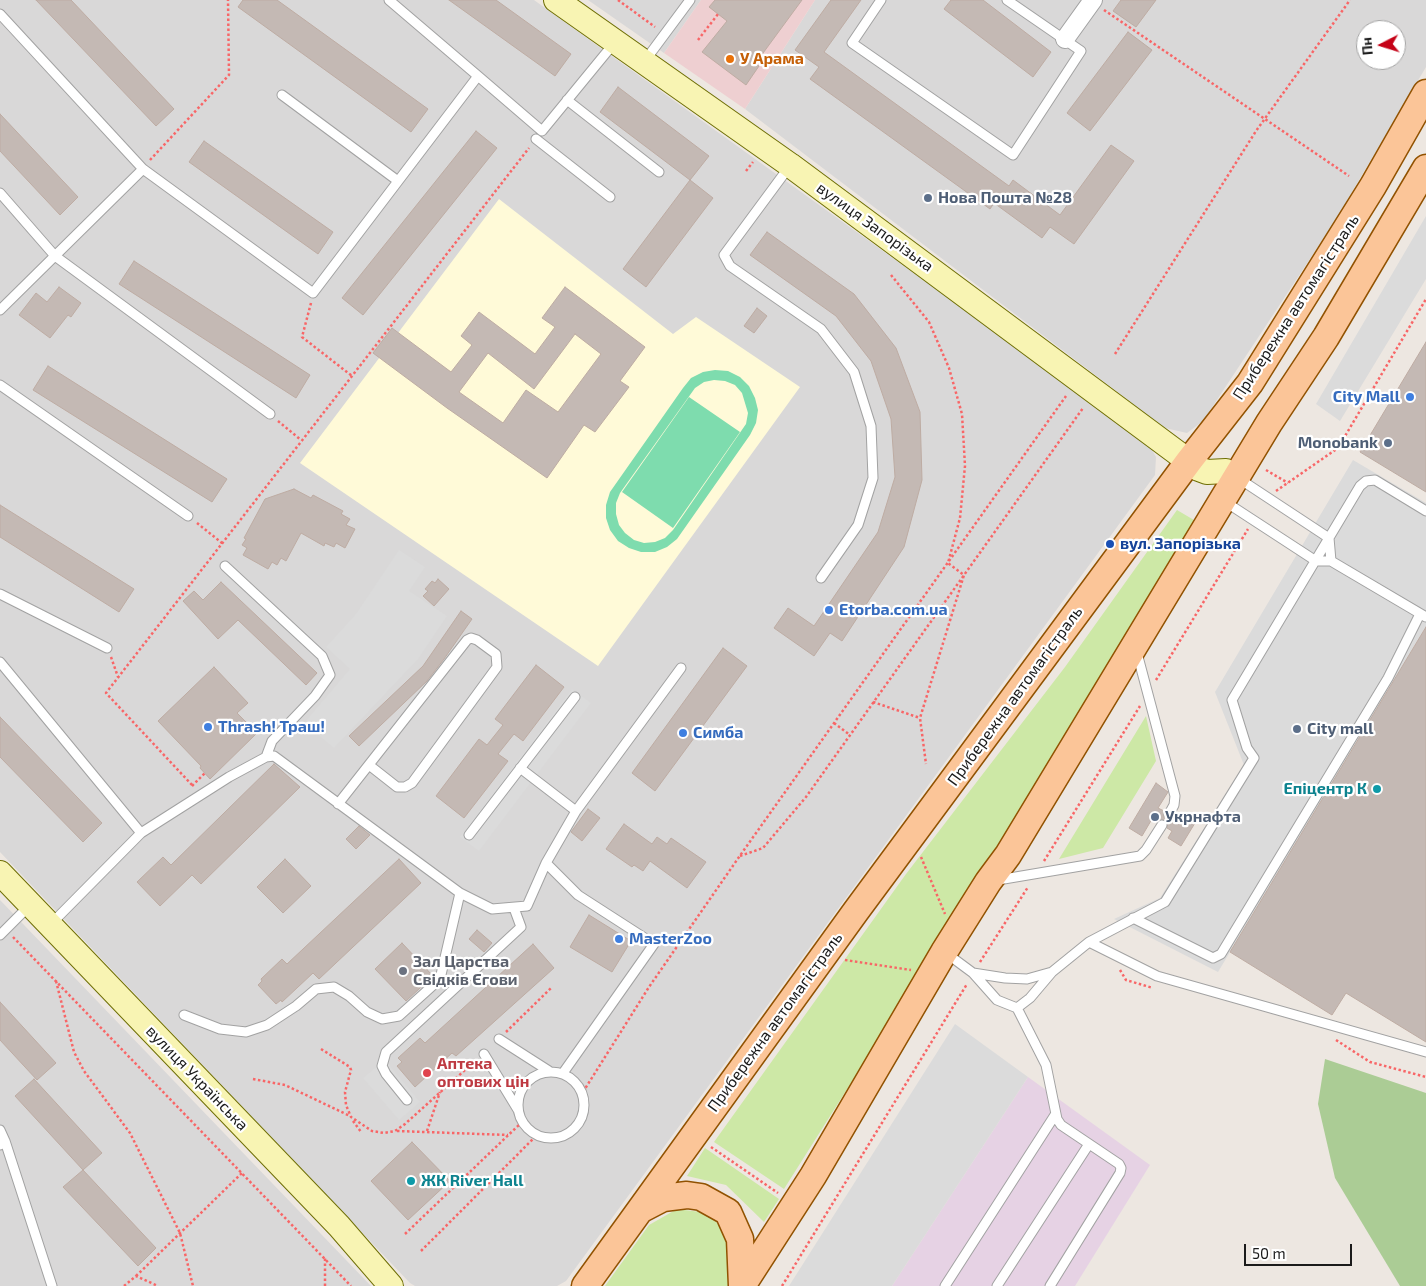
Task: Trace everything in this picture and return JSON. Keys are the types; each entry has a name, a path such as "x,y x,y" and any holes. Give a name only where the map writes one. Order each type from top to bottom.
{"main road":[{"name":"Прибережна автомагістраль","path":"591,1277 862,902 1189,461 1250,383 1373,186 1426,93"},
{"path":"742,1286 813,1176 944,952 988,882 1008,855 1269,423 1326,337 1426,168"},
{"path":"639,1210 663,1198 687,1195 701,1197 728,1212 740,1239 742,1286"}],"street":[{"name":"вулиця Запорізька","path":"556,0 790,165 1202,471 1226,471 1237,478"},
{"path":"1065,39 1092,1"},
{"name":"вулиця Українська","path":"0,873 339,1226 391,1286"},
{"path":"578,1286 591,1277"}],"lane":[{"path":"389,0 542,131 615,42"},
{"path":"644,62 690,0"},
{"path":"881,0 852,43 1013,156 1081,51 1007,0"},
{"path":"0,14 143,168 313,293 478,76"},
{"path":"282,95 398,181"},
{"path":"567,100 659,172"},
{"path":"536,139 610,197"},
{"path":"790,165 724,255 730,266 821,329 854,372 871,426 873,478 858,525 821,578"},
{"path":"0,310 143,168"},
{"path":"0,193 55,256 270,414"},
{"path":"0,385 188,516"},
{"path":"1237,478 1329,538"},
{"path":"1017,1008 1030,998 1052,972 1089,942 1165,902 1254,758 1247,748 1232,700 1360,486 1366,481 1376,480 1426,511"},
{"path":"1133,918 1213,958 1221,954 1388,678 1423,616 1331,561 1316,561 1223,500"},
{"path":"1329,538 1331,561"},
{"path":"225,566 322,656 330,675 315,696 272,741 266,757"},
{"path":"0,594 107,648"},
{"path":"338,804 467,640 471,638 477,640 496,654 497,667 412,783 405,787 397,786 369,765"},
{"path":"1136,646 1147,695 1175,796 1174,805 1169,814"},
{"path":"0,662 141,833"},
{"path":"50,926 141,833 229,777 266,757 274,756 282,760 338,804 460,893 492,909 527,906 546,863 576,811 682,668"},
{"path":"469,835 576,697"},
{"path":"520,768 576,811"},
{"path":"988,882 1037,872 1140,856 1162,825"},
{"path":"546,863 578,894 654,944 563,1073"},
{"path":"184,1015 220,1029 246,1032 267,1025 296,1006 316,989 334,987 349,996 367,1012 382,1019 399,1016 440,978 460,893"},
{"path":"3,932 30,905"},
{"path":"407,1100 386,1074 382,1066 386,1052 521,927 514,908"},
{"path":"1089,942 1157,976 1426,1052"},
{"path":"944,952 973,973 997,1000 1017,1008 1046,1066 1055,1115 1062,1125 1119,1164 1120,1173 1050,1286"},
{"path":"973,973 1027,979 1052,972"},
{"path":"499,1039 549,1071"},
{"path":"484,1054 518,1110 522,1122 536,1136 547,1139 569,1134 583,1117 585,1104 583,1092 575,1081 563,1073 549,1071 535,1075 525,1084 518,1096 518,1110"},
{"path":"945,1286 1055,1115"},
{"path":"0,1130 2,1143 52,1286"},
{"path":"998,1286 1089,1144"}],"path":[{"path":"143,168 228,75 228,0"},
{"path":"618,0 664,34"},
{"path":"1115,354 1265,119 1350,0"},
{"path":"1092,1 1349,176"},
{"path":"698,40 718,14"},
{"path":"192,785 106,692 536,139"},
{"path":"746,171 755,159"},
{"path":"891,275 929,322 949,368 962,414 965,466 960,518 948,563"},
{"path":"313,293 302,337 352,376"},
{"path":"1267,497 1338,448 1426,299"},
{"path":"583,1092 649,987 739,857 1066,396"},
{"path":"739,857 763,848 806,797 1083,408"},
{"path":"270,414 302,440"},
{"path":"1266,470 1288,483"},
{"path":"188,516 222,543"},
{"path":"782,1286 973,973 1147,695 1253,519"},
{"path":"948,563 964,575"},
{"path":"926,764 920,718 964,575"},
{"path":"107,648 118,677"},
{"path":"873,702 920,718"},
{"path":"834,723 850,735"},
{"path":"920,856 946,916"},
{"path":"3,932 56,981 351,1286"},
{"path":"1121,957 1120,969 1126,980 1154,988"},
{"path":"843,960 912,970"},
{"path":"56,981 74,1052 84,1070 130,1133 180,1233 193,1286"},
{"path":"499,1039 552,987"},
{"path":"1332,1037 1370,1062 1426,1077"},
{"path":"321,1049 350,1067 351,1070 344,1092 346,1105 361,1132"},
{"path":"395,1130 484,1054"},
{"path":"253,1078 286,1086 332,1106 372,1131 384,1133 395,1130 508,1134"},
{"path":"427,1131 441,1091"},
{"path":"405,1234 522,1122"},
{"path":"421,1251 536,1136"},
{"path":"711,1147 780,1194"},
{"path":"124,1286 242,1173"},
{"path":"325,1258 325,1286"},
{"path":"136,1276 158,1286"}],"shaded area":[{"path":"0,0 534,0 1146,440 1156,457 1155,475 566,1281 557,1286 415,1286 410,1283 0,852"},
{"path":"588,0 701,0 664,53"},
{"path":"701,0 815,0 745,109 664,53"},
{"path":"815,0 1426,0 1426,67 1333,224 1203,421 1187,433 1165,428 745,109"},
{"path":"499,199 673,334 696,317 800,387 598,666 300,463"},
{"path":"1426,216 1426,279 1340,421 1316,404"},
{"name":"City mall","path":"1353,460 1426,503 1426,627 1218,972 1114,919 1160,898 1244,765 1215,692"},
{"path":"399,550 425,567 409,591 447,616 418,659 334,748 304,723 350,669 326,647 356,614"},
{"path":"572,689 591,703 479,851 460,837"},
{"path":"0,900 371,1286 0,1286"},
{"path":"955,1024 1028,1077 892,1286 789,1286"},
{"path":"385,1060 420,1102 399,1120 363,1078"},
{"path":"1028,1077 1150,1165 1075,1286 892,1286"}],"green space":[{"path":"715,370 728,371 740,377 749,386 755,398 758,410 756,423 750,435 677,539 667,547 655,552 641,552 629,548 618,541 610,530 606,518 606,505 610,492 683,388 691,378 703,372","holes":["714,380 725,381 735,385 742,393 748,413 746,424 673,530 665,538 655,542 644,543 634,540 619,525 616,503 620,493 695,388 704,382"]},
{"path":"689,397 740,432 673,528 622,492"},
{"path":"1177,510 1199,523 996,848 921,972 784,1189 714,1142 906,874 1065,667"},
{"path":"1146,716 1156,761 1103,848 1059,859"},
{"path":"1325,1059 1426,1093 1426,1286 1400,1286 1335,1178 1318,1104"},
{"path":"705,1148 779,1199 764,1222 726,1185 687,1176"},
{"path":"677,1209 708,1213 731,1238 729,1286 605,1286 649,1225"}],"building":[{"path":"36,0 71,0 174,109 156,126"},
{"path":"243,0 277,0 428,109 411,132 238,7"},
{"path":"449,0 496,0 571,54 555,76"},
{"path":"715,0 802,0 755,64 759,66 746,85 702,52 727,21 709,7"},
{"path":"831,0 861,0 824,52 1009,186 1013,180 1060,215 1111,145 1134,161 1074,244 1050,227 1042,238 994,203 990,209 810,79 819,67 795,50"},
{"path":"951,0 983,0 1051,52 1033,77 944,9"},
{"path":"1121,0 1156,0 1136,27 1113,11"},
{"path":"1128,32 1152,50 1090,131 1067,113"},
{"path":"618,87 709,156 690,180 600,112"},
{"path":"0,114 78,197 60,215 0,151"},
{"path":"476,131 497,148 363,315 342,298"},
{"path":"204,141 333,232 318,254 189,162"},
{"path":"690,180 713,198 646,287 623,269"},
{"path":"767,232 854,294 896,348 920,412 922,480 904,547 842,641 830,633 814,656 774,628 788,608 814,626 878,532 895,477 891,419 871,361 836,316 750,255"},
{"path":"134,261 310,375 296,398 119,284"},
{"path":"59,287 81,303 71,317 68,315 50,338 19,315 36,293 47,302"},
{"path":"565,287 645,347 620,381 629,387 595,432 584,425 547,478 373,353 392,328 451,372 472,345 461,336 479,312 535,354 555,327 542,318","holes":["575,334 601,354 558,412 526,390 503,423 459,392 488,353 534,389"]},
{"path":"757,308 767,316 754,333 744,326"},
{"name":"City Mall","path":"1426,342 1426,492 1360,452"},
{"path":"48,366 227,479 212,502 33,390"},
{"path":"294,489 311,498 313,495 343,511 341,514 350,519 346,525 355,529 345,548 336,543 334,547 325,543 324,546 301,533 286,561 281,558 277,565 272,562 268,569 243,555 247,548 242,545 246,539 244,538 265,499"},
{"path":"0,505 134,589 119,612 0,537"},
{"path":"438,579 449,589 434,606 423,596 428,591 425,589 432,581 435,583"},
{"path":"221,582 317,673 306,685 238,620 218,639 183,601 194,591 203,600"},
{"path":"461,611 472,619 444,659 427,681 359,746 349,736 423,666"},
{"name":"Епіцентр К","path":"1426,627 1426,1042 1346,993 1332,1015 1230,952"},
{"path":"723,648 747,666 655,791 632,773"},
{"path":"536,665 564,687 523,741 514,734 498,754 508,761 464,818 436,796 479,739 487,745 503,725 495,719"},
{"name":"Thrash! Траш!","path":"214,667 248,703 237,713 257,733 210,779 200,768 201,766 158,721"},
{"path":"0,717 102,823 83,842 0,757"},
{"path":"274,764 300,787 201,884 192,875 160,906 137,882 163,857 171,865"},
{"name":"Укрнафта","path":"1156,783 1168,792 1158,808 1164,811 1164,818 1170,820 1174,817 1179,820 1182,815 1195,823 1181,846 1168,838 1172,831 1167,828 1168,823 1165,820 1156,822 1152,819 1142,836 1129,828"},
{"path":"588,809 600,818 582,841 571,832"},
{"path":"624,824 652,844 657,837 667,844 671,838 706,862 687,888 650,861 643,871 634,865 632,867 606,849"},
{"path":"359,826 370,835 356,849 346,839"},
{"path":"285,859 311,886 283,913 257,887"},
{"path":"399,859 421,883 319,979 313,973 282,1002 281,1000 276,1004 258,985 262,981 261,979 282,959 287,964"},
{"path":"589,915 631,941 612,972 570,947"},
{"path":"477,930 492,943 484,952 469,939"},
{"name":"Зал Царства Свідків Єгови","path":"402,943 433,976 406,1001 375,969"},
{"path":"533,944 554,968 456,1056 452,1053 415,1087 397,1066 402,1062 398,1058 420,1038 425,1043"},
{"path":"0,1002 56,1063 37,1080 0,1040"},
{"path":"34,1079 102,1153 83,1170 15,1096"},
{"name":"ЖК River Hall","path":"412,1142 450,1181 408,1220 371,1181"},
{"path":"83,1170 156,1248 138,1266 63,1187"}],"place":[{"name":"У Арама","path":"730,59"},
{"name":"Нова Пошта №28","path":"928,198"},
{"name":"City Mall","path":"1410,397"},
{"name":"Monobank","path":"1388,443"},
{"name":"вул. Запорізька","path":"1110,544"},
{"name":"Etorba.com.ua","path":"829,610"},
{"name":"Thrash! Траш!","path":"208,727"},
{"name":"City mall","path":"1297,729"},
{"name":"Симба","path":"683,733"},
{"name":"Епіцентр К","path":"1377,789"},
{"name":"Укрнафта","path":"1155,817"},
{"name":"MasterZoo","path":"619,939"},
{"name":"Зал Царства Свідків Єгови","path":"403,971"},
{"name":"Аптека оптових цін","path":"427,1073"},
{"name":"ЖК River Hall","path":"411,1181"}]}
